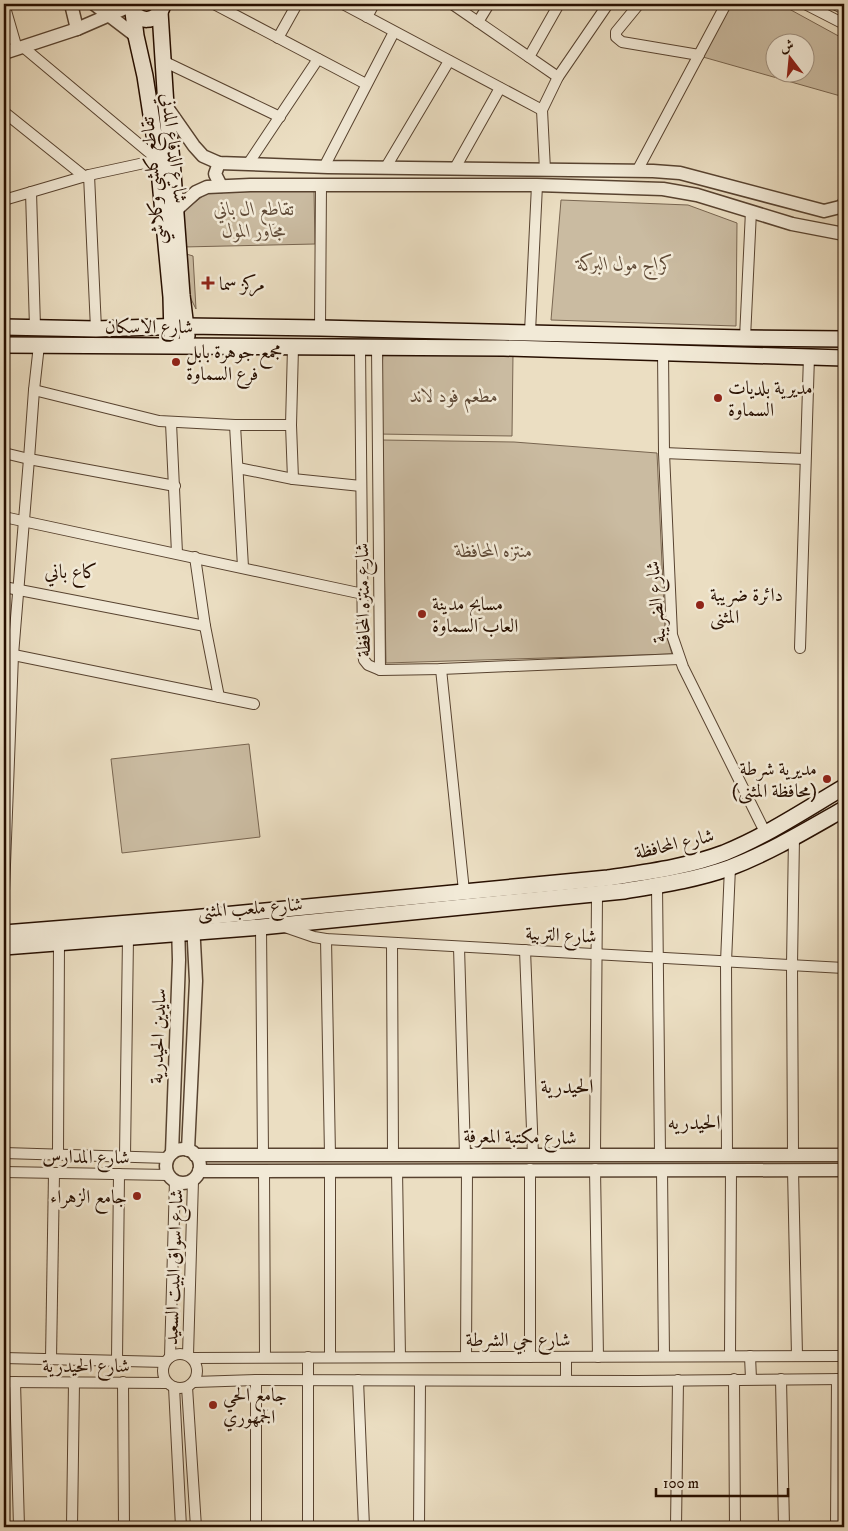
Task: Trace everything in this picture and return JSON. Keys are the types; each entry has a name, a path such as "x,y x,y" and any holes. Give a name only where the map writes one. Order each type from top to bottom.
{"main road":[{"path":"131,7 137,17 143,19 150,19 162,8"},
{"name":"شارع الدفاع المدني","path":"131,7 145,76 176,296"},
{"name":"تقاطع كلشي وكلاشي","path":"162,8 163,61 175,211 176,296 183,334 172,346"},
{"path":"132,328 153,322 167,312 176,296 194,315 203,320 243,327"},
{"name":"شارع الاسكان","path":"4,327 132,328 293,347 504,348 844,358"},
{"path":"183,334 243,327 844,339"},
{"name":"شارع الاسكان","path":"4,345 172,346"},
{"name":"شارع المحافظة","path":"497,889 608,878 676,867 723,853 766,834 844,787"},
{"name":"شارع المحافظة","path":"499,905 597,895 694,878 730,867 794,837 844,809"},
{"path":"497,889 499,905"},
{"name":"شارع ملعب المثنى","path":"4,947 128,937 185,925 464,891 497,889"},
{"name":"شارع ملعب المثنى","path":"4,933 185,925 261,927 499,905"}],"street":[{"path":"4,4 20,48 158,160"},
{"path":"71,4 77,29"},
{"path":"94,4 136,36"},
{"path":"214,4 366,84"},
{"path":"278,38 297,4"},
{"path":"343,4 542,110"},
{"path":"366,17 374,4"},
{"path":"452,4 558,77"},
{"path":"478,22 488,4"},
{"path":"529,57 559,4"},
{"path":"545,170 542,110 558,77 608,4"},
{"path":"640,4 616,32 616,38 622,42 699,55"},
{"path":"637,171 726,4"},
{"path":"805,4 844,24"},
{"path":"834,4 844,9"},
{"path":"4,53 77,29 131,7"},
{"path":"324,166 394,32"},
{"path":"248,164 318,59"},
{"path":"386,168 449,60"},
{"path":"163,61 280,117"},
{"path":"455,168 500,88"},
{"path":"166,106 203,156 219,163 680,173 824,211 840,207 844,204"},
{"path":"4,112 87,176 96,329"},
{"path":"4,200 87,176 158,160"},
{"path":"219,163 215,174 222,186"},
{"path":"320,328 321,185"},
{"path":"175,211 196,192 207,186 537,186 663,189 697,195 792,224 844,234"},
{"path":"530,332 537,186"},
{"path":"30,192 35,328"},
{"path":"745,338 751,211"},
{"path":"4,891 8,654 18,590 39,345"},
{"path":"293,347 291,425 293,479"},
{"name":"شارع منتزه المحافظة","path":"360,347 362,653 368,665 380,670 377,347"},
{"name":"شارع الضريبة","path":"663,354 664,453 672,635 680,659 766,834"},
{"path":"800,648 809,356"},
{"path":"34,390 171,423 291,425"},
{"path":"171,423 177,553"},
{"path":"235,425 243,567"},
{"path":"4,453 175,486"},
{"path":"664,453 805,459"},
{"path":"238,468 293,479 361,486"},
{"path":"4,517 363,594"},
{"path":"195,557 205,626 219,697"},
{"path":"4,587 205,626"},
{"path":"8,654 254,704"},
{"path":"380,670 680,659"},
{"path":"441,669 464,891"},
{"path":"794,837 792,965 794,1154"},
{"path":"727,1154 726,962 730,867"},
{"path":"657,886 660,1154"},
{"path":"596,1155 597,895"},
{"name":"سايدين الحيدرية","path":"185,925 196,981 192,1153"},
{"name":"سايدين الحيدرية","path":"170,1155 179,960 185,925"},
{"name":"شارع التربية","path":"279,925 314,937 326,939 844,968"},
{"path":"261,927 263,1155"},
{"path":"125,1156 128,937"},
{"path":"326,939 330,1155"},
{"path":"58,1153 60,942"},
{"path":"392,943 393,1154"},
{"path":"459,946 465,1154"},
{"path":"525,950 532,1155"},
{"path":"180,1150 192,1153 198,1160 196,1175 184,1183 171,1178 166,1166 170,1155 180,1150"},
{"name":"شارع المدارس","path":"4,1152 125,1156 170,1155"},
{"name":"شارع مكتبة المعرفة","path":"192,1153 263,1155 844,1155"},
{"path":"264,1170 265,1357"},
{"name":"شارع مكتبة المعرفة","path":"196,1175 264,1170 844,1170"},
{"path":"330,1170 330,1357"},
{"path":"397,1170 400,1357"},
{"path":"466,1357 467,1170"},
{"path":"530,1170 530,1357"},
{"path":"594,1170 598,1357"},
{"path":"662,1170 664,1356"},
{"path":"730,1356 731,1170"},
{"path":"793,1170 797,1356"},
{"name":"شارع المدارس","path":"4,1172 119,1174 171,1178"},
{"path":"51,1358 54,1173"},
{"path":"117,1360 119,1174"},
{"name":"شارع اسواق البيت السعيد","path":"190,1357 196,1175"},
{"name":"شارع اسواق البيت السعيد","path":"168,1359 171,1178"},
{"path":"181,1527 170,1385 163,1373 168,1359 179,1354 190,1357 198,1372 191,1384 196,1527"},
{"path":"750,1356 750,1379"},
{"name":"شارع حي الشرطة","path":"190,1357 844,1356"},
{"path":"308,1357 308,1527"},
{"path":"566,1357 566,1380"},
{"name":"شارع الحيدرية","path":"4,1358 168,1359"},
{"path":"734,1379 735,1527"},
{"path":"781,1379 784,1527"},
{"path":"170,1385 183,1388 191,1384 256,1380 637,1381 840,1379 836,1527"},
{"path":"256,1380 256,1527"},
{"path":"358,1380 364,1527"},
{"path":"676,1527 678,1380"},
{"path":"419,1527 420,1381"},
{"name":"شارع الحيدرية","path":"4,1382 123,1382 170,1385"},
{"path":"15,1382 19,1527"},
{"path":"72,1527 74,1382"},
{"path":"123,1382 124,1527"}],"green space":[{"path":"731,4 780,4 844,39 844,97 791,82 816,82 816,32 766,32 766,75 703,57"},
{"name":"تقاطع ال باني مجاور المول","path":"314,191 315,244 183,247 180,214 208,192"},
{"name":"كراج مول البركة","path":"561,200 688,205 737,223 736,326 551,320"},
{"path":"183,253 193,256 196,309 188,293"},
{"name":"مطعم فود لاند","path":"383,354 513,354 512,436 377,434"},
{"name":"منتزه المحافظة","path":"382,440 514,442 657,453 665,630 672,654 386,663"},
{"path":"249,744 260,837 122,853 111,759"}],"place":[{"name":"مركز سما","path":"208,283"},
{"name":"مجمع جوهرة بابل فرع السماوة","path":"176,362"},
{"name":"مديرية بلديات السماوة","path":"718,398"},
{"name":"دائرة ضريبة المثنى","path":"700,605"},
{"name":"مسابح مدينة العاب السماوة","path":"422,614"},
{"name":"مديرية شرطة (محافظة المثنى)","path":"827,779"},
{"name":"جامع الزهراء","path":"137,1196"},
{"name":"جامع الحي الجمهوري","path":"213,1405"}],"district":[{"name":"كاع باني","path":"71,571"},
{"name":"الحيدرية","path":"567,1086"},
{"name":"الحيدريه","path":"694,1122"}]}
